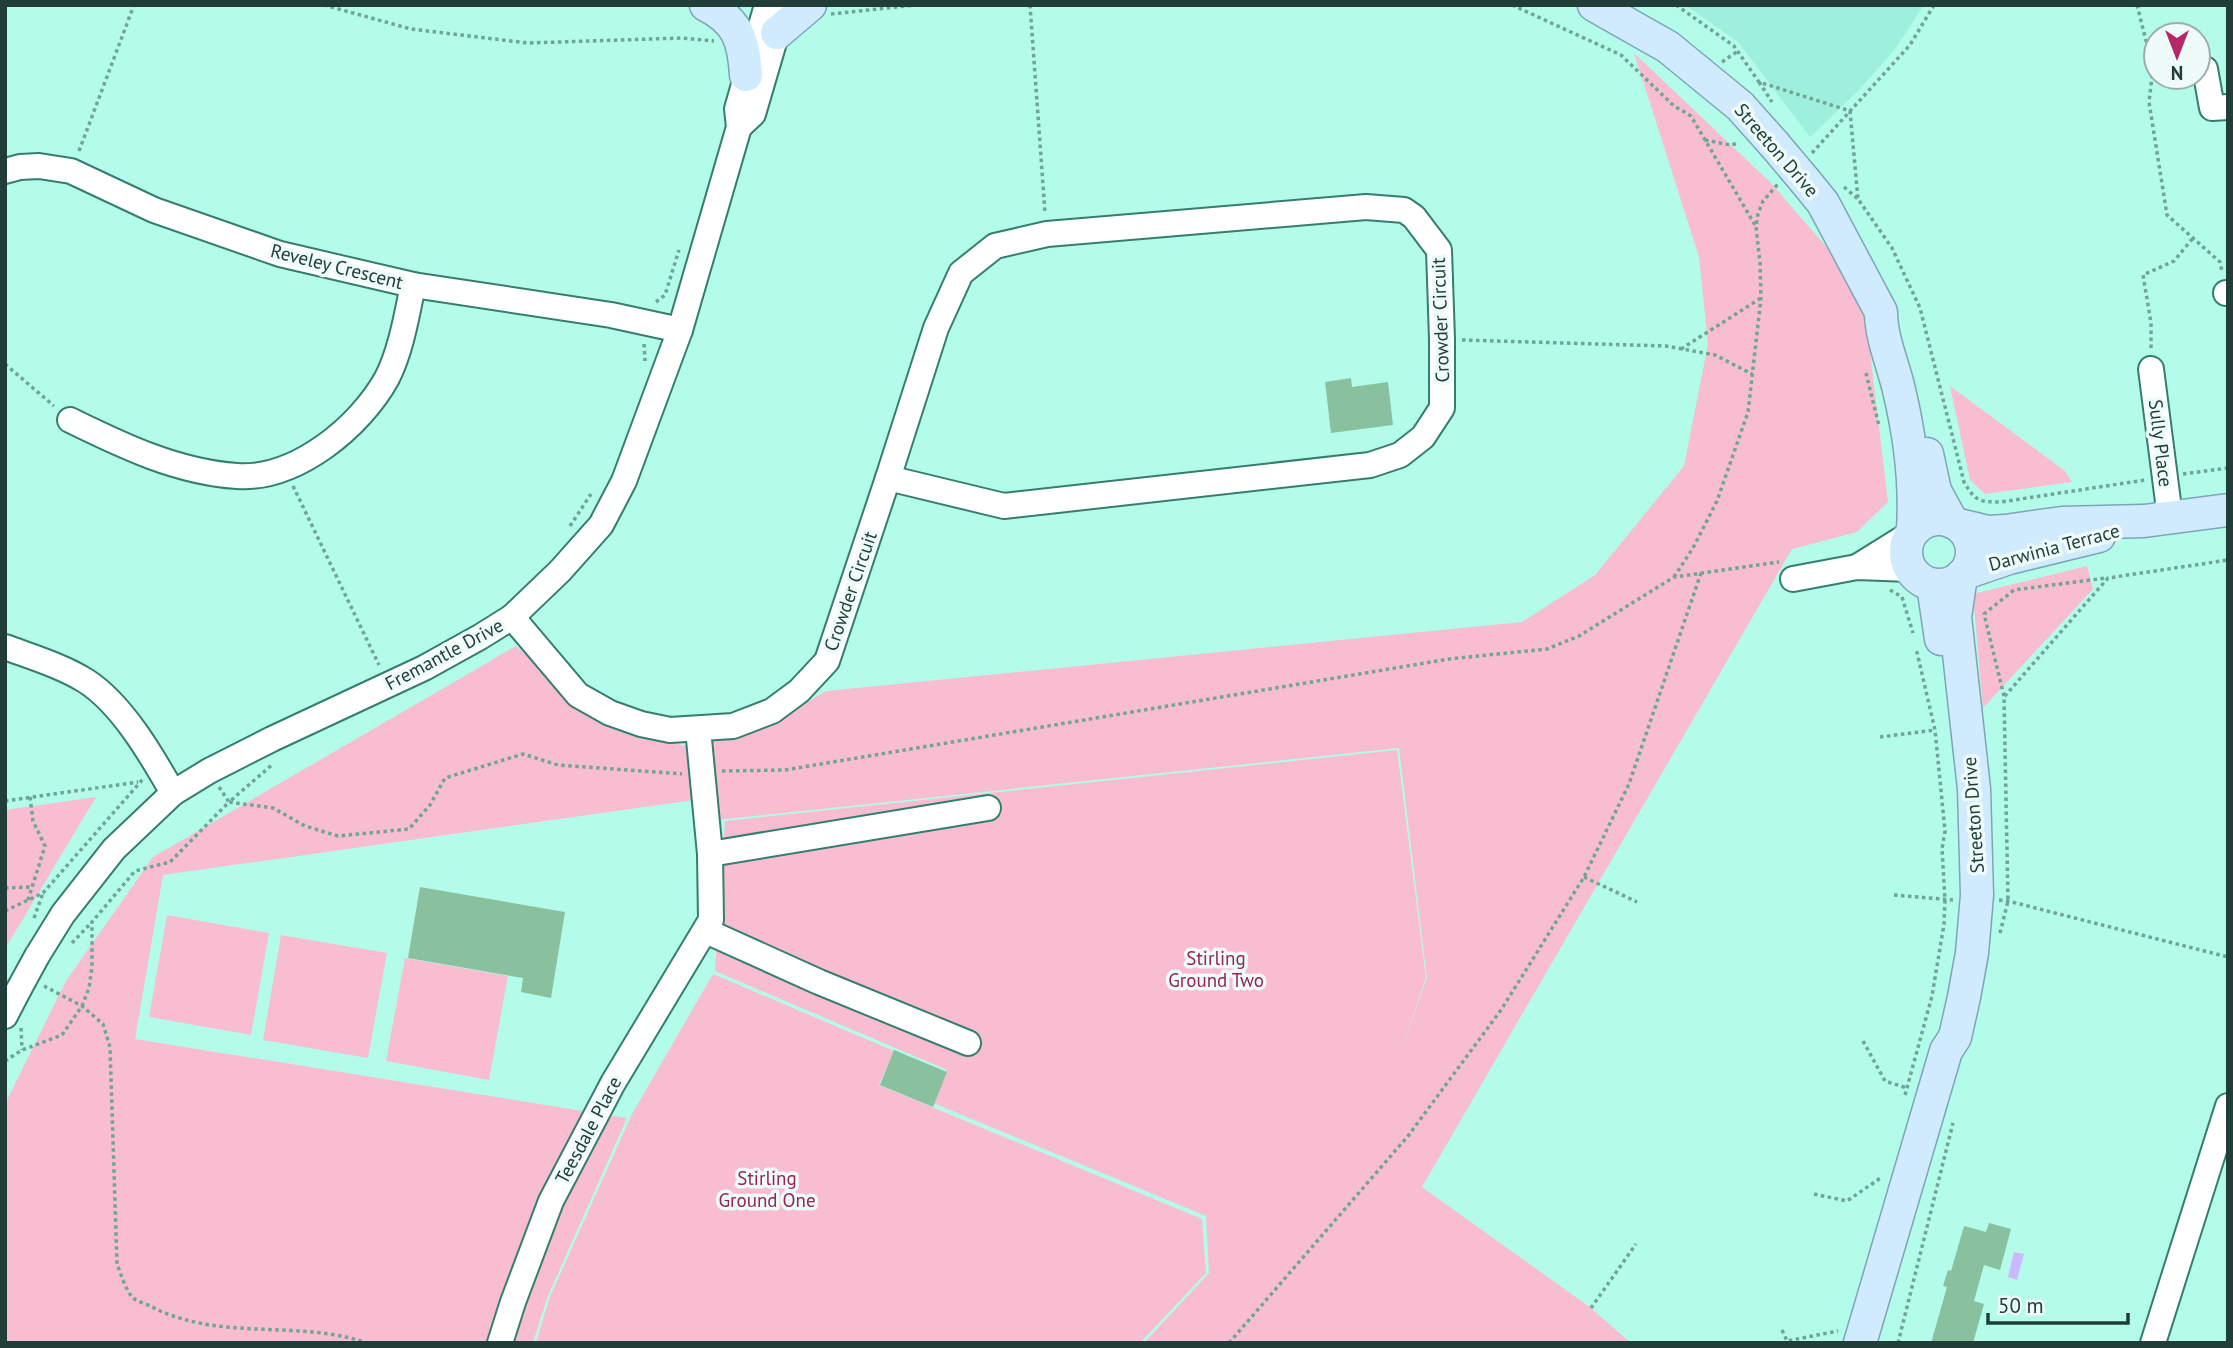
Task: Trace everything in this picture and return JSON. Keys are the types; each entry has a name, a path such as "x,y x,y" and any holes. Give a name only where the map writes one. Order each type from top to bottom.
{"main road":[{"path":"706,5 727,20 743,42 746,75"},
{"name":"Streeton Drive","path":"1594,5 1668,47 1740,106 1760,143 1799,173 1823,203 1881,312 1881,328 1894,371 1908,436 1916,497 1912,532"},
{"path":"776,14 819,10"},
{"name":"Streeton Drive","path":"1881,312 1897,322 1922,404 1929,472 1936,491 1956,523"},
{"name":"Darwinia Terrace","path":"1956,523 1988,532 2062,523 2157,519 2228,510"},
{"path":"1944,518 1956,523 1967,533 1972,545 1972,557 1942,576 1905,552 1912,532 1923,522 1944,518"},
{"name":"Darwinia Terrace","path":"1942,576 2114,533 2157,519"},
{"name":"Streeton Drive","path":"1860,1343 1946,1051 1944,1036 1960,924 1961,864 1940,618 1942,576"}],"street":[{"name":"Fremantle Drive","path":"5,1016 63,914 114,849 173,793 272,739 424,668 512,617 560,571 601,525 624,481 680,330 739,127 737,109 746,75 776,14"},
{"name":"Fremantle Drive","path":"739,127 753,114 776,14"},
{"path":"2210,91 2213,108 2228,107"},
{"name":"Reveley Crescent","path":"5,171 39,166 71,171 154,210 281,254 413,285 492,296 680,330"},
{"name":"Crowder Circuit","path":"512,617 578,695 610,713 641,724 670,730 733,726 772,711 800,691 827,660 936,328 961,272 995,246 1047,234 1366,207 1404,210 1414,217 1439,250 1442,408 1423,437 1400,455 1370,465 1004,506 888,478"},
{"path":"70,420 140,454 197,469 239,476 284,469 319,452 360,415 387,377 406,322 413,285"},
{"name":"Sully Place","path":"2151,369 2165,477 2157,519"},
{"name":"Darwinia Terrace","path":"1857,567 1912,532"},
{"name":"Darwinia Terrace","path":"1791,569 1857,567 1942,576"},
{"path":"5,647 85,680 104,694 158,766 173,793"},
{"name":"Teesdale Place","path":"500,1343 551,1202 613,1083 711,920 710,854 698,729"},
{"path":"710,854 988,808"},
{"path":"706,931 819,982 968,1043"},
{"path":"2153,1343 2228,1105"}],"path":[{"path":"71,171 134,5"},
{"path":"324,5 411,29 528,43 682,38 723,41"},
{"path":"819,10 916,5"},
{"path":"1030,5 1047,234"},
{"path":"1512,5 1621,55 1674,106 1691,116 1756,227"},
{"path":"1525,12 1528,5"},
{"path":"1676,5 1734,46 1759,82 1850,111"},
{"path":"1674,577 1693,548 1717,501 1748,412 1761,298 1756,227 1763,201 1799,173 1910,45 1934,5"},
{"path":"2137,5 2142,24"},
{"path":"2151,91 2149,102 2167,215 2220,262 2227,293"},
{"path":"1850,111 1858,199 1892,248 1920,308 1964,482 1971,494 1982,502 1992,502 2228,468"},
{"path":"1704,140 1731,145 1760,143"},
{"path":"2151,369 2151,323 2143,275 2174,261 2193,238"},
{"path":"644,366 645,348 637,331 649,303 658,302 665,295 681,244"},
{"path":"1681,349 1761,298"},
{"path":"1442,339 1666,346 1715,355 1752,374"},
{"path":"5,365 70,420"},
{"path":"1866,372 1882,437"},
{"path":"284,469 380,667 390,662"},
{"path":"565,532 598,484"},
{"path":"1998,941 2008,901 2004,697 1984,614 2014,590 2228,560"},
{"path":"5,1061 22,1050 62,1035 82,1006 89,988 92,922 135,871 170,862 229,802 273,808 305,826 338,836 409,829 430,805 445,778 523,754 558,765 678,774 785,769 1449,659 1547,649 1579,636 1674,577 1701,573 1791,569"},
{"path":"1229,1343 1408,1136 1501,1010 1584,877 1629,784 1701,573"},
{"path":"2004,697 2108,578"},
{"path":"1910,621 1913,635"},
{"path":"1903,1101 1932,996 1944,924 1945,900 1942,849 1945,831 1935,730 1916,648"},
{"path":"1880,737 1935,730"},
{"path":"5,801 140,782 43,893 5,911"},
{"path":"28,900 45,846 33,821 30,797"},
{"path":"1584,877 1637,902"},
{"path":"5,888 32,887"},
{"path":"1894,895 1945,900"},
{"path":"2008,901 2228,957"},
{"path":"30,975 82,1006 103,1024 110,1047 117,1264 132,1297 172,1318 246,1330 352,1337 367,1343"},
{"path":"1863,1041 1885,1081 1907,1088"},
{"path":"1898,1343 1955,1115"},
{"path":"1814,1194 1847,1201 1882,1177 1879,1190"},
{"path":"1591,1308 1636,1244"},
{"path":"1782,1330 1787,1341 1840,1331 1836,1343"}],"shaded area":[{"path":"1685,5 1924,5 1896,48 1859,90 1810,137 1738,42"},
{"path":"2014,1252 2024,1254 2017,1280 2008,1277"}],"green space":[{"name":"Stirling Ground Two","path":"1634,53 1771,183 1829,250 1866,318 1888,502 1857,532 1792,549 1422,1187 1591,1308 1631,1343 1144,1343 1209,1273 1206,1216 933,1103 947,1070 715,971 725,821 1397,750 1426,978 1399,1055 1427,978 1399,748 716,820 709,740 785,715 826,691 1522,622 1595,575 1684,466 1708,344 1699,257"},
{"path":"1950,386 2065,471 2072,482 1985,494 1970,480"},
{"path":"2087,566 2093,589 1983,708 1973,594"},
{"path":"516,646 589,710 692,749 694,800 163,875 135,1039 627,1118 547,1298 533,1343 5,1343 5,1104 66,981 153,857"},
{"path":"96,797 5,949 5,810"},
{"path":"167,915 269,933 251,1035 149,1017"},
{"path":"281,935 387,953 368,1058 263,1040"},
{"path":"405,958 508,976 489,1080 386,1061"},
{"name":"Stirling Ground One","path":"713,974 894,1051 879,1085 1202,1219 1206,1273 1140,1343 536,1343 549,1299 632,1114"}],"building":[{"path":"1351,378 1352,387 1388,382 1393,425 1331,433 1325,382"},
{"path":"420,887 565,912 551,998 521,992 523,978 408,958"},
{"path":"894,1050 947,1072 933,1107 880,1085"},
{"path":"1989,1223 2011,1229 2000,1270 1984,1265 1974,1301 1984,1304 1973,1343 1931,1343 1947,1287 1943,1286 1948,1270 1951,1271 1964,1226 1986,1232"}]}
